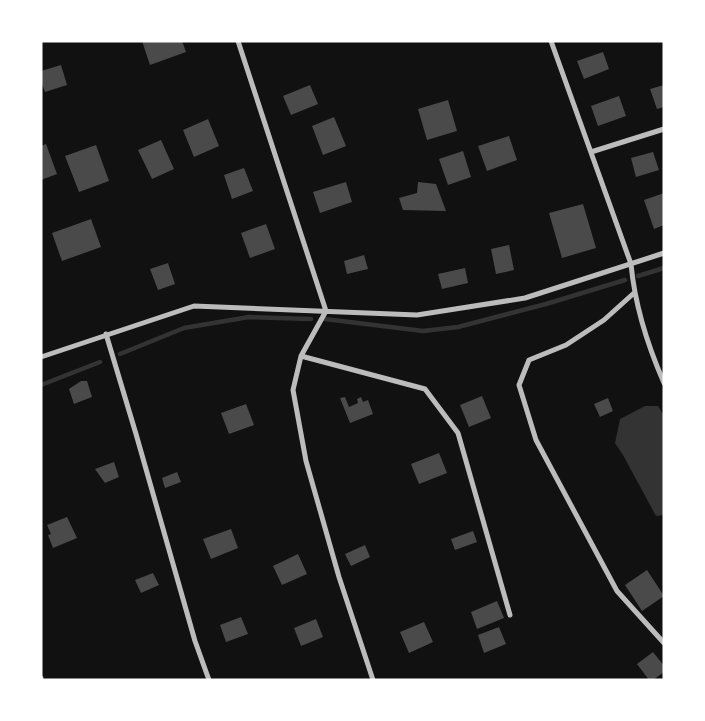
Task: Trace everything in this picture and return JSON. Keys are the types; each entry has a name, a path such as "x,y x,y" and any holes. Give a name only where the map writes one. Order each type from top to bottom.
{"street":[{"path":"238,41 326,311 301,356 293,390 306,462 339,577 372,680"},
{"path":"551,41 631,264 634,293 641,322 664,383"},
{"path":"591,152 664,129"},
{"path":"41,356 194,306 417,315 525,298 664,253"},
{"path":"634,293 604,320 566,345 529,360 519,386 536,440 617,592 664,643"},
{"path":"106,334 194,641 209,680"},
{"path":"301,356 425,389 458,433 510,615"}],"shaded area":[{"path":"645,406 658,406 664,416 664,515 656,516 615,443 620,419"}],"building":[{"path":"142,41 182,41 186,52 150,65"},
{"path":"603,52 609,69 584,79 577,61"},
{"path":"61,65 67,85 45,92 41,81 41,71"},
{"path":"310,85 318,104 291,115 283,96"},
{"path":"664,85 664,107 657,109 650,89"},
{"path":"619,96 626,116 598,126 591,106"},
{"path":"448,100 457,131 427,140 418,109"},
{"path":"334,117 346,146 323,155 312,126"},
{"path":"208,119 219,146 194,157 183,130"},
{"path":"509,136 517,160 487,171 478,146"},
{"path":"161,140 174,169 152,179 138,150"},
{"path":"46,144 57,174 41,180 41,146"},
{"path":"96,145 109,181 79,192 65,156"},
{"path":"463,151 471,177 448,185 439,159"},
{"path":"653,152 659,170 636,177 631,158"},
{"path":"244,168 253,191 232,199 224,175"},
{"path":"346,182 352,202 320,213 313,192"},
{"path":"418,182 436,184 446,211 403,210 399,198 417,193"},
{"path":"664,193 664,225 654,229 644,200"},
{"path":"583,204 596,248 562,258 549,213"},
{"path":"91,219 101,247 62,261 52,233"},
{"path":"266,224 275,249 250,258 241,233"},
{"path":"509,245 514,270 496,274 491,249"},
{"path":"364,255 368,269 347,274 344,261"},
{"path":"168,263 175,284 158,290 150,269"},
{"path":"465,268 468,283 442,289 438,274"},
{"path":"81,381 87,381 92,397 74,404 69,389"},
{"path":"482,396 491,418 469,427 460,405"},
{"path":"345,397 349,407 358,403 357,399 361,397 363,402 368,400 373,414 350,423 340,398"},
{"path":"608,398 613,411 600,417 594,404"},
{"path":"246,404 254,425 229,434 221,413"},
{"path":"439,453 447,473 419,484 411,464"},
{"path":"114,462 119,477 105,483 95,469"},
{"path":"177,472 181,482 165,488 162,478"},
{"path":"67,517 77,538 53,548 48,535 51,534 47,525"},
{"path":"231,529 238,548 211,559 203,539"},
{"path":"473,531 477,542 455,550 451,539"},
{"path":"365,545 370,557 351,566 345,554"},
{"path":"298,554 307,574 282,585 273,566"},
{"path":"647,570 664,596 642,611 625,585"},
{"path":"153,573 159,585 141,593 135,580"},
{"path":"497,601 504,618 477,629 471,612"},
{"path":"241,617 248,634 226,642 220,625"},
{"path":"316,619 323,637 301,646 294,628"},
{"path":"424,622 433,642 409,653 400,632"},
{"path":"499,627 506,644 484,653 478,635"},
{"path":"653,652 664,666 664,672 653,680 649,680 637,664"}],"waterway":[{"path":"638,276 664,268"},
{"path":"325,319 423,331 458,327 546,304 625,280"},
{"path":"120,354 184,328 249,317 311,319"},
{"path":"41,385 100,362"}]}
